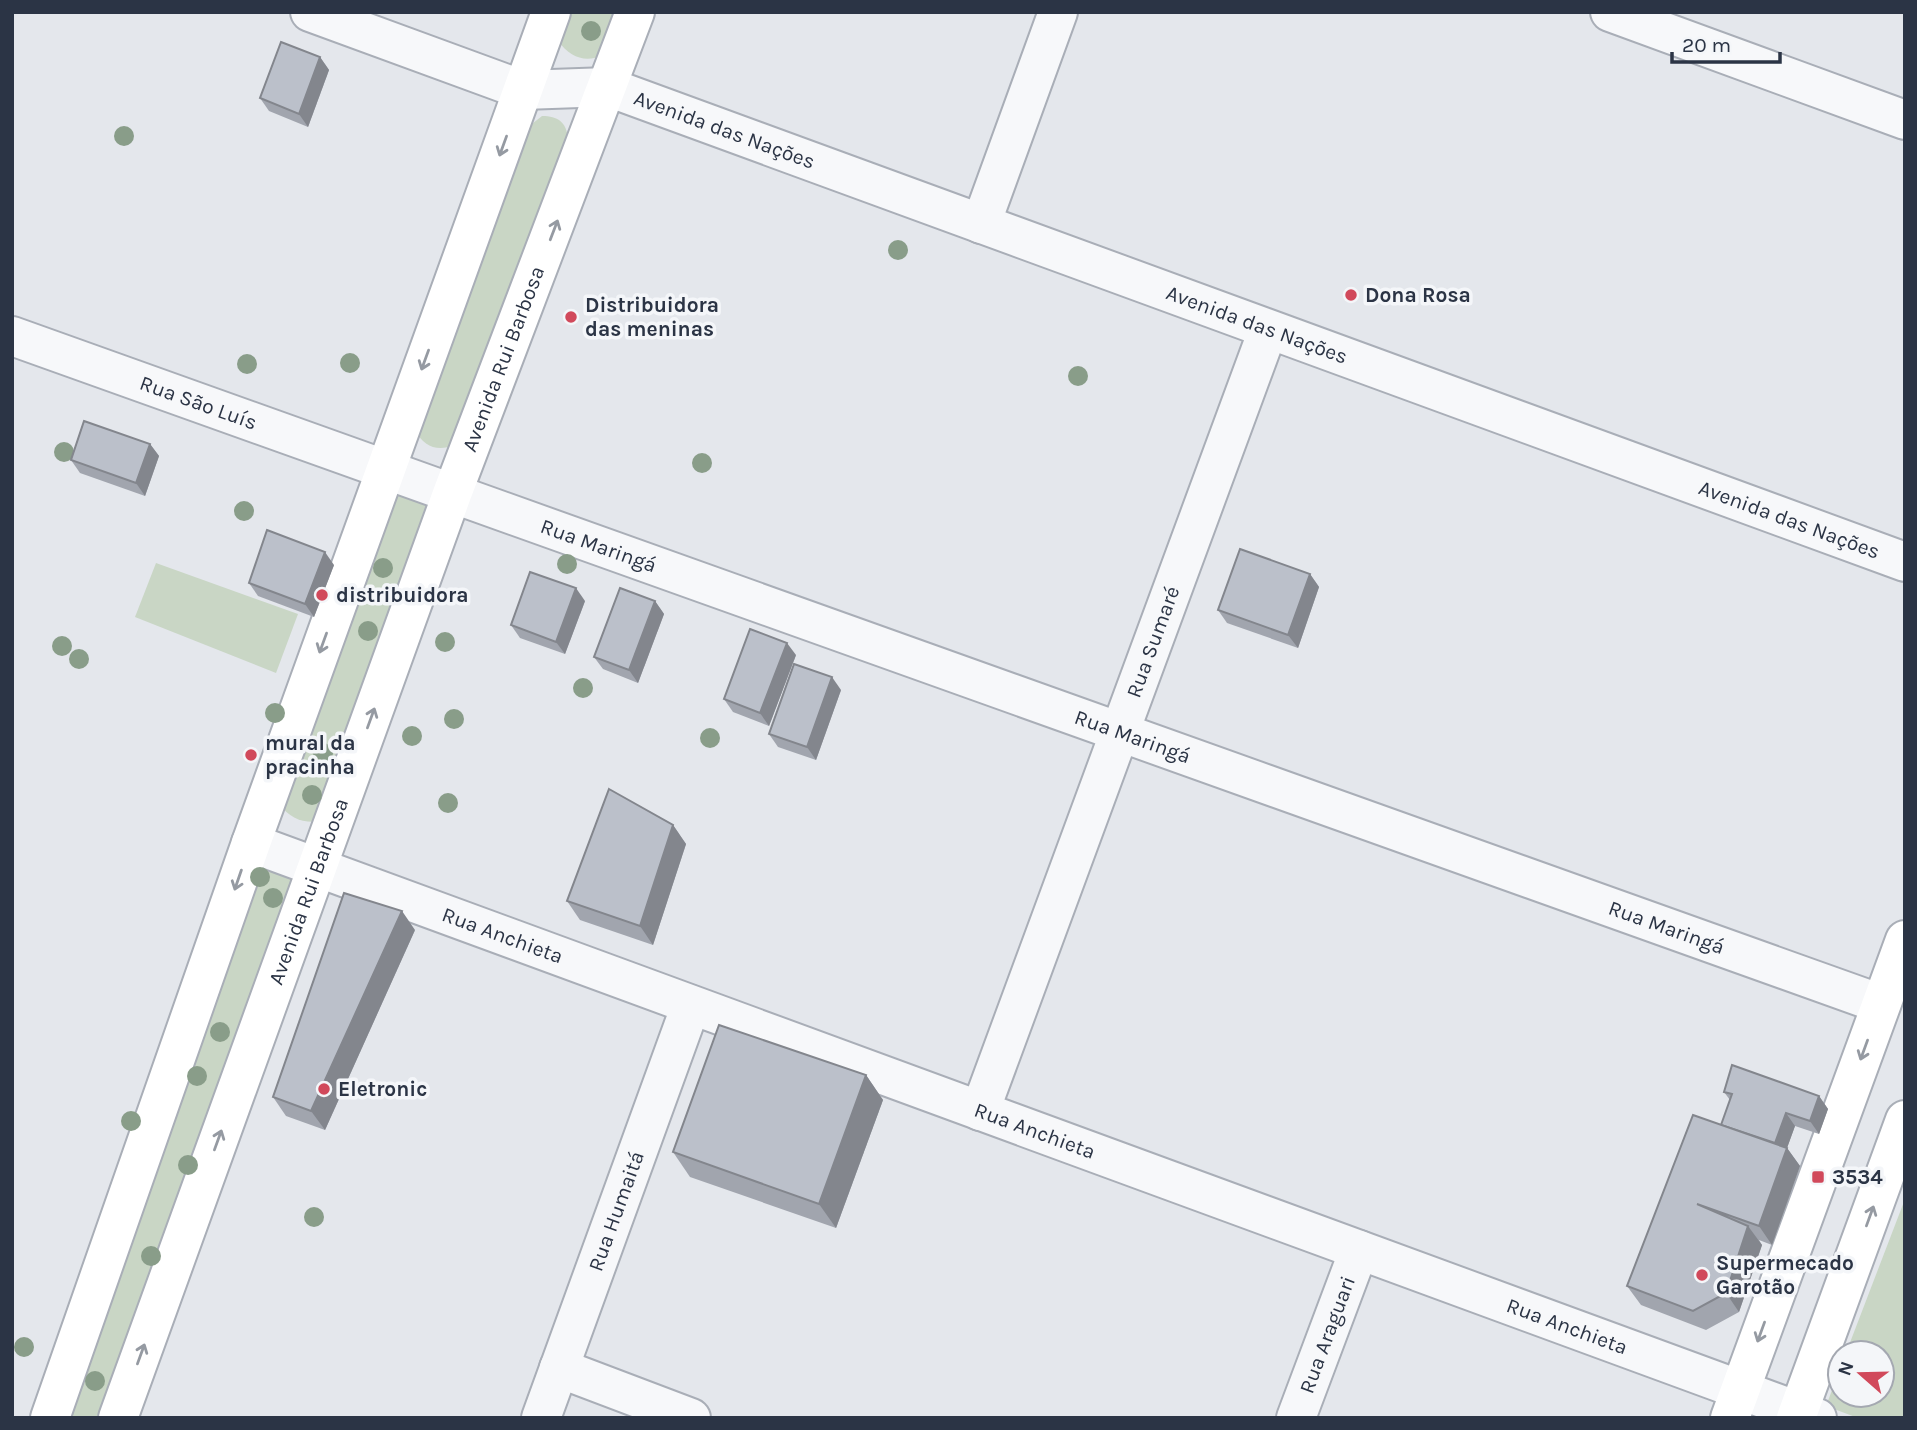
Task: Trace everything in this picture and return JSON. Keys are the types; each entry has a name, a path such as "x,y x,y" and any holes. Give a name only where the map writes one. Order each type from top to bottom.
{"street":[{"path":"310,12 523,90 608,88"},
{"path":"50,1418 251,843 551,12"},
{"name":"Avenida Rui Barbosa","path":"118,1418 452,494 635,12"},
{"path":"981,223 1058,12"},
{"path":"1610,12 1905,120"},
{"name":"Avenida das Nações","path":"608,88 1905,562"},
{"name":"Rua Sumaré","path":"980,1111 1268,330"},
{"name":"Rua São Luís","path":"12,336 386,470"},
{"name":"Rua Maringá","path":"386,470 1881,1004"},
{"name":"Rua Anchieta","path":"251,843 1359,1250 1735,1403 1804,1415"},
{"path":"1735,1403 1905,940"},
{"name":"Rua Humaitá","path":"541,1418 691,1005"},
{"path":"1804,1415 1905,1120"},
{"name":"Rua Araguari","path":"1296,1418 1359,1250"},
{"path":"559,1368 691,1418"}],"green space":[{"path":"568,12 620,12 604,55 585,59 573,55 558,41"},
{"path":"542,116 560,121 568,138 455,445 437,448 427,444 415,430 528,127"},
{"path":"397,491 433,506 323,821 303,821 293,817 279,804"},
{"path":"156,563 298,614 276,673 135,617"},
{"path":"266,866 296,878 107,1418 57,1418 258,869"},
{"path":"1905,1199 1905,1418 1858,1418 1834,1409 1896,1409 1896,1339 1851,1339"}],"building":[{"path":"281,42 320,57 299,114 260,98"},
{"path":"84,421 150,444 136,483 71,460"},
{"path":"267,530 325,552 305,604 249,583"},
{"path":"1240,549 1310,574 1288,635 1218,610"},
{"path":"530,572 576,588 556,642 511,625"},
{"path":"620,588 655,601 629,670 594,657"},
{"path":"750,629 787,643 760,713 724,699"},
{"path":"794,664 832,677 807,747 769,734"},
{"path":"609,789 673,825 640,926 567,901"},
{"path":"344,893 402,911 311,1111 273,1097"},
{"path":"719,1025 866,1075 819,1204 673,1152"},
{"path":"1732,1065 1819,1096 1810,1121 1786,1113 1775,1143 1721,1125 1732,1094 1724,1092"},
{"path":"1693,1115 1787,1148 1759,1226 1697,1204 1748,1226 1726,1293 1693,1311 1627,1286"}],"place":[{"name":"Dona Rosa","path":"1351,295"},
{"name":"Distribuidora das meninas","path":"571,317"},
{"name":"distribuidora","path":"322,595"},
{"name":"mural da pracinha","path":"251,755"},
{"name":"Eletronic","path":"324,1089"},
{"name":"3534","path":"1818,1177"},
{"name":"Supermecado Garotão","path":"1702,1275"}]}
